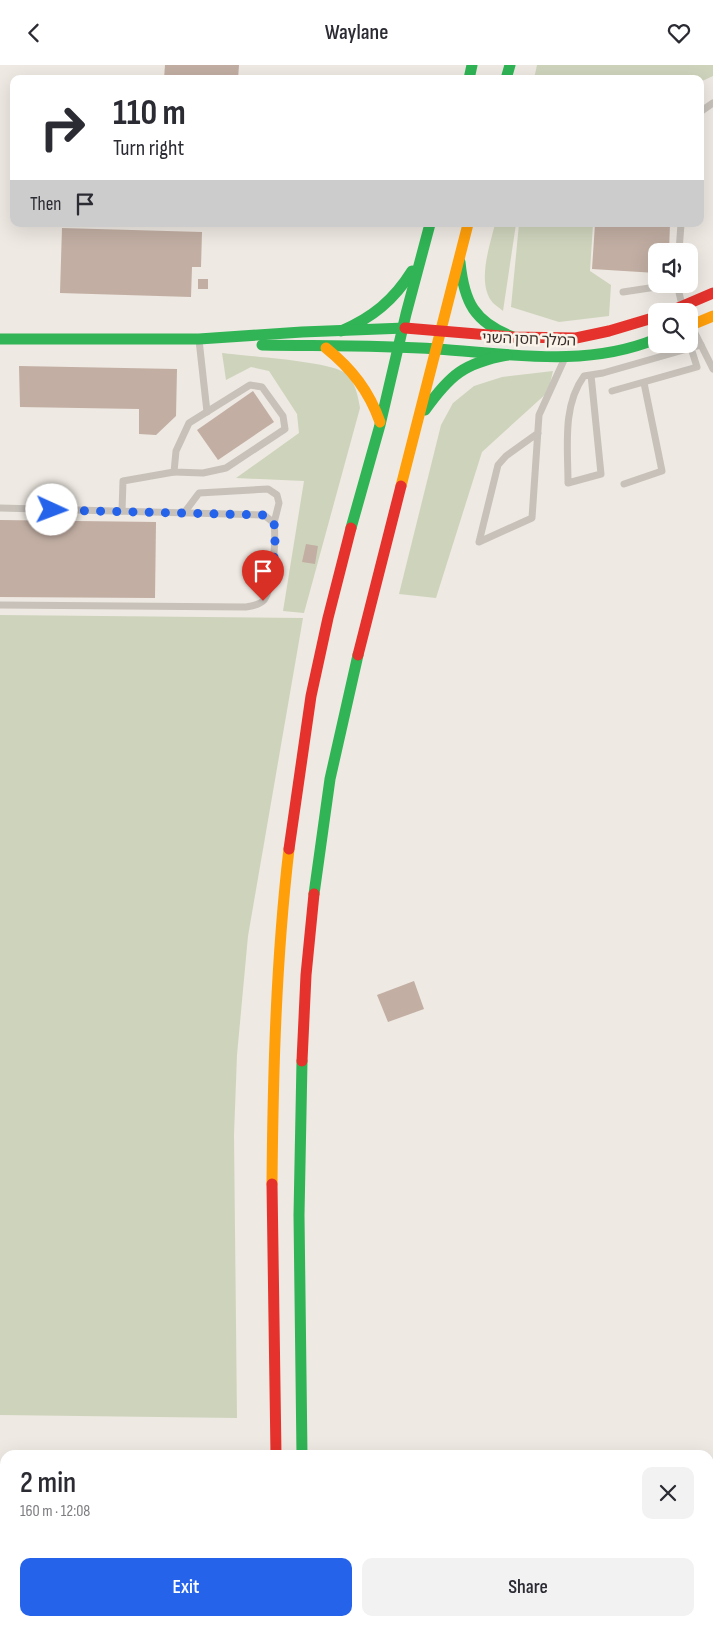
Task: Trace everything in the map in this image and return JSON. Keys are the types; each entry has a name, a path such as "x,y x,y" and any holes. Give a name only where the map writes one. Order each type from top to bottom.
{"main road":[{"path":"276,1450 272,1147 281,921 292,821 305,731 322,642 429,227"},
{"path":"302,1450 299,1107 312,914 325,814 344,714 439,331 467,227"},
{"path":"341,331 374,315 390,301 408,278 424,246"},
{"path":"460,252 465,290 475,313 491,329 513,337"},
{"path":"691,303 713,293"},
{"path":"698,323 713,316"},
{"name":"המלך חסן השני","path":"199,339 402,328 513,337 576,338 618,329 648,320"},
{"path":"0,339 199,339"},
{"name":"המלך חסן השני","path":"199,339 254,345 326,348 399,347 565,358 602,353 648,342"},
{"path":"326,348 346,363 360,378 373,401 380,422"},
{"path":"415,430 429,405 450,377 475,363 507,355"}],"lane":[{"path":"680,243 681,227"},
{"path":"623,292 648,288"},
{"path":"199,339 207,412"},
{"path":"698,340 713,369"},
{"path":"591,375 602,474 568,483 569,414 576,387 584,376 672,353"},
{"path":"612,391 697,367 693,353"},
{"path":"538,433 506,456 498,465 479,542 532,518 538,433 539,415 565,358"},
{"path":"624,483 662,471 644,383"},
{"path":"122,511 123,481 174,472 203,473 226,468 285,429 283,416 262,387 250,385 189,423 176,451 174,472"},
{"path":"0,605 246,607 263,601 269,589 276,537 274,523 279,503 277,495 268,489 199,493 184,513"},
{"path":"0,508 264,515 274,523"}],"green space":[{"path":"537,65 713,65 713,76 704,80 704,75 535,75"},
{"path":"494,227 516,227 503,311 493,303 485,286 488,253"},
{"path":"519,227 593,227 590,271 611,285 609,316 559,322 511,307"},
{"path":"222,353 323,365 345,373 356,389 360,408 304,613 283,611 304,481 236,478 299,433 297,414 269,371 251,367 226,380"},
{"path":"553,371 548,392 482,452 436,598 399,594 441,425 453,403 474,386 502,377"},
{"path":"0,615 303,618 248,936 237,1055 234,1135 237,1418 0,1415"}],"building":[{"path":"165,65 239,65 238,75 164,75"},
{"path":"595,227 670,227 669,243 648,243 648,272 592,269"},
{"path":"62,228 202,232 201,267 192,267 191,297 60,293"},
{"path":"198,279 208,279 208,289 198,289"},
{"path":"19,366 177,369 176,416 156,435 139,434 139,409 20,407"},
{"path":"253,391 274,422 218,460 197,430"},
{"path":"0,520 156,522 155,598 0,597"},
{"path":"306,544 318,546 315,564 302,562"},
{"path":"414,981 424,1009 388,1022 377,995"}],"traffic: fast":[{"path":"470,75 472,65"},
{"path":"507,75 510,65"},
{"path":"351,528 380,425 406,314 429,227"},
{"path":"460,262 464,288 473,309 489,325 513,337"},
{"path":"341,331 363,320 381,307 398,291 412,271"},
{"path":"0,339 199,339 405,328"},
{"path":"262,345 371,346 548,357 603,353 629,348 648,342"},
{"path":"425,410 442,388 459,372 480,362 507,355"},
{"path":"314,894 330,779 358,655"},
{"path":"302,1061 299,1215 302,1450"}],"traffic: slow":[{"path":"401,486 467,227"},
{"path":"698,322 713,316"},
{"path":"326,348 359,381 371,400 380,422"},
{"path":"272,1184 276,1016 281,932 289,849"}],"traffic: jam":[{"path":"690,303 713,293"},
{"path":"405,328 513,337 576,338 648,319"},
{"path":"358,655 401,486"},
{"path":"289,849 311,696 328,618 351,528"},
{"path":"302,1061 306,975 314,894"},
{"path":"272,1184 276,1450"}],"route":[{"path":"52,510 264,515 274,523 276,537 269,589 263,601"}]}
